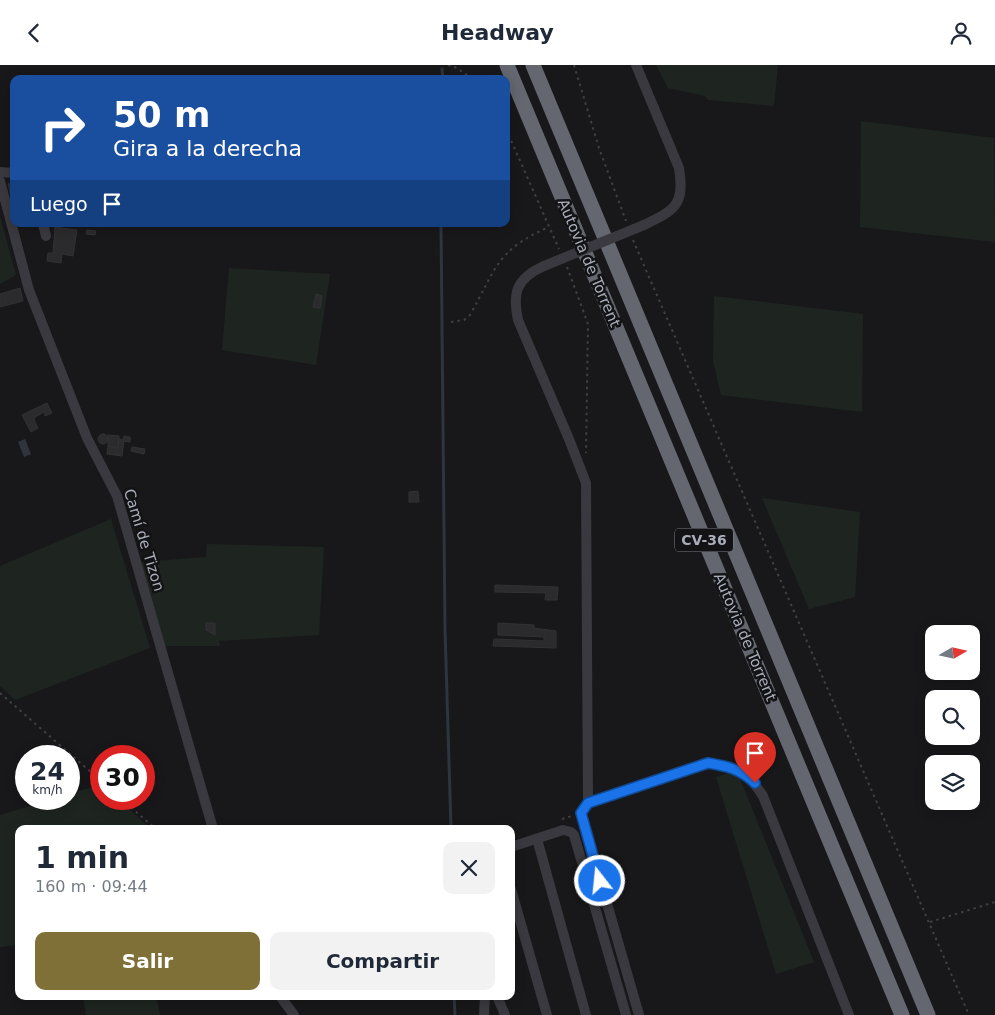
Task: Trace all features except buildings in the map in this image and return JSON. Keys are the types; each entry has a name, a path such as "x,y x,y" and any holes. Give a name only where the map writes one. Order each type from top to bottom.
{"highway":[{"name":"Autovia de Torrent","path":"507,65 902,1015"},
{"name":"Autovia de Torrent","path":"533,65 929,1015"}],"street":[{"path":"636,65 679,167 681,181 680,198 670,212 644,225 544,266 523,278 516,291 514,305 518,320 586,483 588,803 581,813 639,1015"},
{"name":"Camí de Tizon","path":"0,181 10,219"},
{"name":"Camí de Tizon","path":"12,227 29,290 87,438 117,496 212,825"},
{"path":"44,227 46,236"},
{"path":"588,803 708,763 728,766 743,772 755,783 763,795 849,1015"},
{"path":"515,846 563,831 574,835 626,1015"},
{"path":"537,839 586,1015"},
{"path":"515,903 548,1015"},
{"path":"283,1000 294,1015"},
{"path":"484,1015 485,1000"},
{"path":"499,1000 505,1015"}],"path":[{"path":"448,65 457,68 467,75"},
{"path":"574,65 599,148 628,227"},
{"path":"510,138 560,251"},
{"path":"451,322 464,320 470,315 494,268 509,249 527,237 549,227"},
{"path":"632,236 969,1015"},
{"path":"567,266 588,324 586,453"},
{"path":"0,693 90,771"},
{"path":"134,810 151,825"},
{"path":"930,922 995,902"}],"shaded area":[{"path":"656,65 778,65 774,106 708,100 705,96 668,88"},
{"path":"861,121 994,138 995,242 860,227"},
{"path":"0,216 16,275 0,284"},
{"path":"229,268 330,274 316,365 222,350"},
{"path":"714,296 863,314 862,412 721,395 713,361"},
{"path":"25,439 31,454 24,457 18,442"},
{"path":"762,498 860,512 855,597 809,609"},
{"path":"111,519 150,648 15,700 0,686 0,566"},
{"path":"207,544 324,547 319,635 219,641 220,646 165,646 141,562 206,557"},
{"path":"732,772 739,776 814,962 776,974 716,777"},
{"path":"90,788 90,810 130,810 147,825 15,825 15,945 0,947 0,815 17,810 80,810 80,791"},
{"path":"84,1000 157,1000 160,1015 86,1015"}],"waterway":[{"path":"442,69 443,75"},
{"path":"441,227 445,629 451,825"},
{"path":"454,1000 455,1015"}],"route":[{"path":"600,881 581,813 588,803 708,763 728,766 743,772 755,783"}]}
